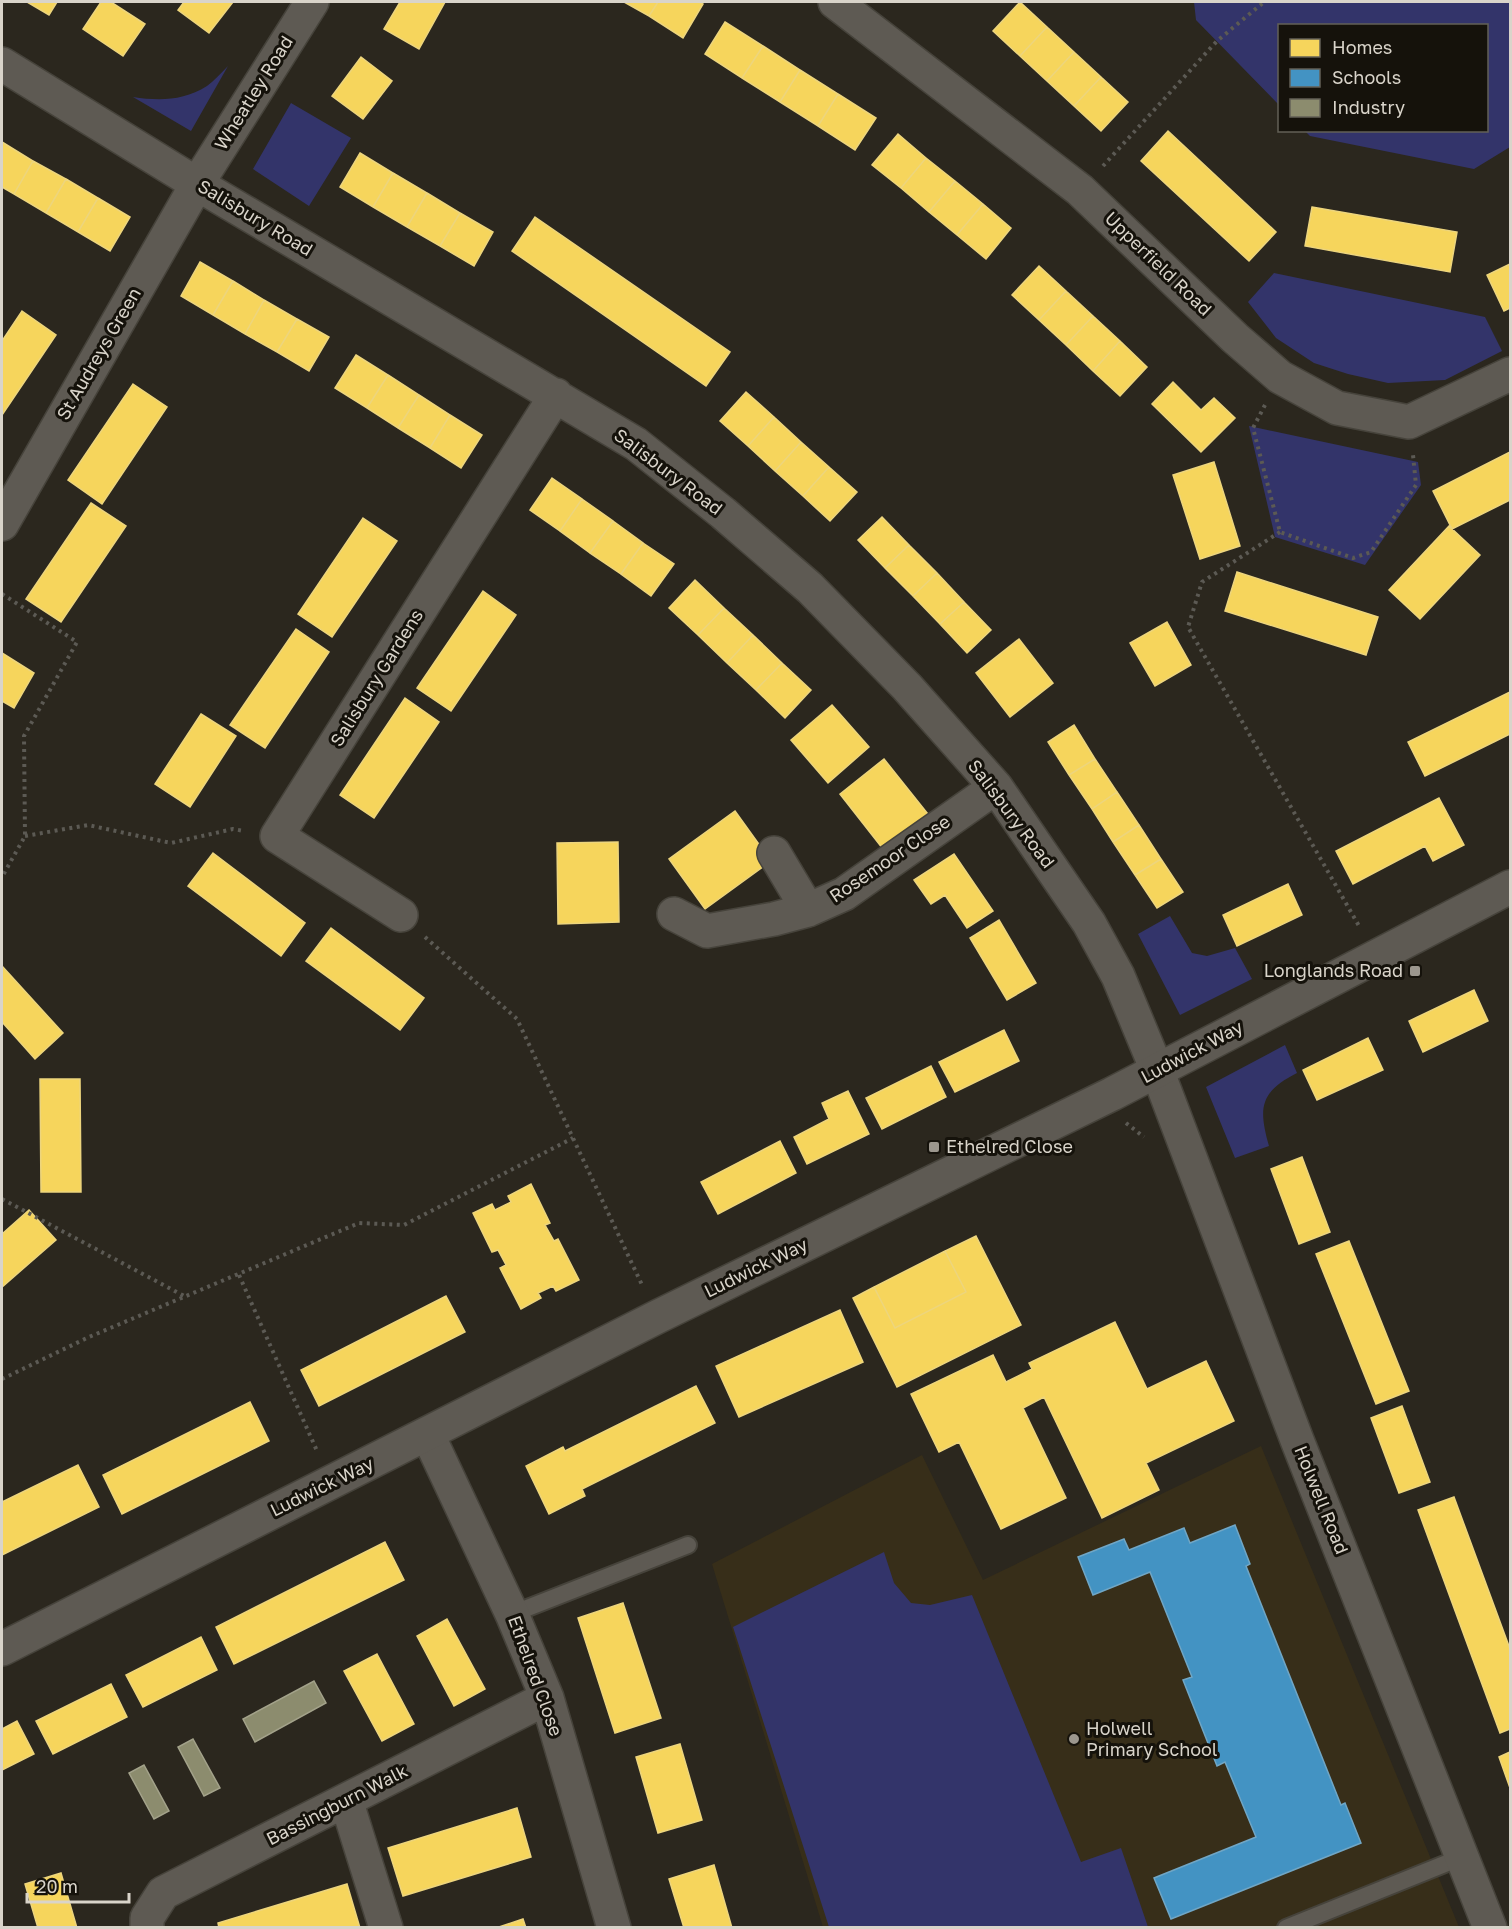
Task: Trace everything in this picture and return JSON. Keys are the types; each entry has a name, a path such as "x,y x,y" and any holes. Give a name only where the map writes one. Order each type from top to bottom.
{"street":[{"name":"Wheatley Road","path":"197,184 312,2"},
{"name":"Upperfield Road","path":"842,3 1080,190 1235,338 1280,377 1337,408 1409,422"},
{"name":"Salisbury Road","path":"2,64 197,184 636,444 723,513 810,588 907,687 996,787 1089,923 1118,976 1157,1070"},
{"name":"St Audreys Green","path":"2,524 197,184"},
{"path":"1409,422 1510,374"},
{"name":"Salisbury Gardens","path":"277,836 556,395"},
{"name":"Rosemoor Close","path":"674,914 707,931 774,919 808,910 844,894 996,787"},
{"path":"277,836 401,915"},
{"path":"774,853 808,910"},
{"name":"Ludwick Way","path":"2,1649 657,1317 1157,1070 1510,887"},
{"name":"Holwell Road","path":"1157,1070 1297,1440 1490,1928"},
{"name":"Ethelred Close","path":"428,1435 512,1614 547,1698 614,1928"},
{"name":"Bassingburn Walk","path":"147,1928 147,1918 163,1893 547,1698"},
{"path":"346,1800 386,1928"}],"lane":[{"path":"512,1614 688,1545"},
{"path":"1286,1928 1462,1857"}],"path":[{"path":"1080,190 1217,41 1264,2"},
{"path":"1280,377 1254,428 1280,532"},
{"path":"1280,532 1353,558 1371,552 1416,485 1409,422"},
{"path":"1280,532 1202,582 1188,627 1376,956"},
{"path":"2,594 77,642 24,736 25,836 2,877"},
{"path":"25,836 88,825 171,843 233,829 277,836"},
{"path":"401,915 517,1018 657,1317"},
{"path":"2,1379 89,1337 359,1222 404,1226 573,1138"},
{"path":"2,1199 186,1297"},
{"path":"238,1275 331,1482"}],"shaded area":[{"path":"1194,2 1510,2 1510,147 1474,169 1310,136 1306,132 1488,132 1488,24 1278,24 1278,104 1196,20"},
{"path":"228,66 191,131 133,97 162,99 189,95 207,86"},
{"path":"291,103 351,138 309,206 253,169"},
{"path":"1274,273 1485,317 1502,351 1445,380 1388,383 1314,363 1276,338 1248,302"},
{"path":"1249,426 1418,462 1421,485 1365,565 1275,537"},
{"path":"1170,916 1192,953 1207,956 1235,948 1252,979 1180,1015 1138,934"},
{"path":"1285,1045 1297,1073 1275,1087 1265,1102 1263,1111 1269,1146 1235,1158 1206,1087"},
{"name":"Holwell Primary School","path":"1261,1446 1459,1927 823,1927 712,1564 922,1455 983,1580"},
{"path":"884,1552 894,1583 911,1603 930,1605 972,1595 1081,1862 1121,1848 1148,1927 829,1927 733,1627"}],"building: Homes":[{"path":"27,2 57,2 49,15"},
{"path":"101,2 111,2 145,24 123,56 83,29"},
{"path":"184,2 233,2 209,33 178,10"},
{"path":"400,2 445,2 419,49 384,29"},
{"path":"624,2 658,2 649,16"},
{"path":"658,2 699,2 703,4 683,38 649,16"},
{"path":"1020,2 1047,27 1020,56 993,31"},
{"path":"725,22 763,46 742,78 705,54"},
{"path":"1047,27 1074,52 1047,81 1020,56"},
{"path":"763,46 800,70 780,102 742,78"},
{"path":"1074,52 1101,77 1074,106 1047,81"},
{"path":"361,57 392,81 363,119 332,96"},
{"path":"800,70 838,94 818,126 780,102"},
{"path":"1101,77 1128,102 1101,131 1074,106"},
{"path":"838,94 876,118 855,150 818,126"},
{"path":"1168,131 1276,232 1249,261 1141,161"},
{"path":"898,134 926,158 901,188 872,165"},
{"path":"2,142 33,161 14,194 2,187"},
{"path":"360,153 393,173 373,207 340,187"},
{"path":"926,158 955,181 929,212 901,188"},
{"path":"33,161 66,179 46,213 14,194"},
{"path":"393,173 427,193 407,227 373,207"},
{"path":"66,179 98,198 78,232 46,213"},
{"path":"955,181 983,204 957,235 929,212"},
{"path":"427,193 460,213 440,246 407,227"},
{"path":"98,198 130,217 110,251 78,232"},
{"path":"983,204 1011,228 986,259 957,235"},
{"path":"1312,207 1457,232 1450,272 1305,246"},
{"path":"460,213 493,232 474,266 440,246"},
{"path":"535,217 730,352 706,386 512,251"},
{"path":"200,262 233,281 213,315 181,296"},
{"path":"1510,264 1510,308 1504,311 1487,275"},
{"path":"1039,266 1066,291 1039,320 1012,295"},
{"path":"233,281 264,300 245,334 213,315"},
{"path":"1066,291 1093,316 1066,345 1039,320"},
{"path":"264,300 297,319 277,352 245,334"},
{"path":"22,311 56,335 2,415 2,341"},
{"path":"1093,316 1120,341 1093,371 1066,345"},
{"path":"297,319 329,337 309,371 277,352"},
{"path":"1120,341 1147,367 1120,396 1093,371"},
{"path":"356,355 388,375 367,408 335,388"},
{"path":"388,375 419,395 398,428 367,408"},
{"path":"1173,382 1201,410 1214,398 1235,418 1201,452 1152,404"},
{"path":"133,384 167,407 102,504 68,480"},
{"path":"746,392 774,417 748,446 720,421"},
{"path":"419,395 450,415 430,448 398,428"},
{"path":"450,415 482,435 461,468 430,448"},
{"path":"774,417 801,442 775,471 748,446"},
{"path":"801,442 829,467 803,496 775,471"},
{"path":"1510,452 1510,500 1452,529 1433,491"},
{"path":"1214,462 1240,546 1200,559 1173,475"},
{"path":"829,467 857,492 830,521 803,496"},
{"path":"552,478 582,499 560,531 530,510"},
{"path":"582,499 613,521 590,553 560,531"},
{"path":"91,503 126,526 61,622 26,599"},
{"path":"882,517 909,545 885,568 858,540"},
{"path":"363,518 397,541 332,637 298,614"},
{"path":"613,521 643,543 621,574 590,553"},
{"path":"1449,526 1480,555 1420,619 1389,590"},
{"path":"643,543 674,564 651,596 621,574"},
{"path":"909,545 937,573 913,596 885,568"},
{"path":"1237,572 1378,617 1366,655 1225,611"},
{"path":"937,573 964,602 940,624 913,596"},
{"path":"695,580 724,608 698,635 669,608"},
{"path":"483,591 516,615 451,711 417,688"},
{"path":"964,602 991,630 967,653 940,624"},
{"path":"724,608 753,635 727,663 698,635"},
{"path":"1167,622 1191,665 1155,686 1130,643"},
{"path":"296,629 329,652 265,748 230,725"},
{"path":"753,635 782,663 756,690 727,663"},
{"path":"1019,639 1053,683 1010,717 976,673"},
{"path":"2,653 34,673 14,708 2,701"},
{"path":"782,663 811,690 785,718 756,690"},
{"path":"1510,692 1510,734 1425,776 1408,742"},
{"path":"405,698 439,722 374,818 340,795"},
{"path":"832,705 869,747 828,783 791,740"},
{"path":"201,714 236,736 190,807 155,784"},
{"path":"1074,725 1095,759 1069,775 1048,742"},
{"path":"884,759 928,814 883,849 840,794"},
{"path":"1095,759 1117,792 1092,809 1069,775"},
{"path":"1117,792 1139,825 1113,842 1092,809"},
{"path":"1439,798 1464,845 1433,861 1425,846 1353,884 1336,851"},
{"path":"735,811 771,861 705,909 669,859"},
{"path":"1139,825 1161,859 1135,875 1113,842"},
{"path":"618,842 619,922 558,924 557,843"},
{"path":"213,853 305,923 281,956 188,886"},
{"path":"954,854 993,911 967,928 945,895 931,904 914,880"},
{"path":"1161,859 1183,892 1157,908 1135,875"},
{"path":"1288,884 1302,915 1237,946 1223,915"},
{"path":"999,920 1036,983 1007,1000 970,938"},
{"path":"331,928 424,998 400,1030 306,961"},
{"path":"2,966 63,1033 35,1059 2,1022"},
{"path":"1474,990 1488,1021 1423,1052 1409,1021"},
{"path":"1004,1030 1019,1061 955,1092 939,1062"},
{"path":"1368,1038 1383,1070 1317,1100 1303,1070"},
{"path":"931,1066 946,1097 882,1129 866,1098"},
{"path":"40,1079 80,1079 81,1192 41,1192"},
{"path":"848,1091 869,1134 807,1164 794,1137 829,1119 822,1103"},
{"path":"780,1141 796,1173 718,1214 701,1182"},
{"path":"1302,1157 1330,1232 1299,1244 1271,1169"},
{"path":"531,1184 550,1223 545,1225 554,1241 558,1239 579,1280 556,1291 553,1286 538,1293 541,1298 521,1309 500,1268 506,1265 498,1250 492,1252 473,1213 492,1204 495,1210 511,1202 508,1196"},
{"path":"29,1210 56,1240 2,1287 2,1234"},
{"path":"976,1236 1021,1325 897,1387 853,1298 874,1287 895,1328 966,1292 945,1251"},
{"path":"1349,1241 1409,1391 1376,1404 1316,1254"},
{"path":"945,1251 966,1292 895,1328 874,1287"},
{"path":"446,1296 465,1332 319,1406 301,1370"},
{"path":"840,1310 863,1362 739,1417 716,1366"},
{"path":"1115,1322 1147,1389 1206,1361 1234,1421 1146,1463 1159,1490 1102,1518 1044,1397 1023,1408 1066,1498 1001,1529 959,1442 939,1452 911,1394 993,1355 1006,1382 1032,1369 1029,1363"},
{"path":"696,1386 715,1423 582,1489 585,1496 549,1514 526,1466 563,1447 565,1451"},
{"path":"250,1402 269,1441 122,1514 103,1475"},
{"path":"1402,1406 1430,1482 1399,1493 1371,1418"},
{"path":"78,1465 99,1507 2,1555 2,1502"},
{"path":"1454,1497 1510,1649 1510,1729 1500,1733 1418,1510"},
{"path":"385,1542 404,1580 234,1664 216,1627"},
{"path":"623,1603 661,1718 615,1733 578,1618"},
{"path":"447,1619 485,1689 454,1706 417,1636"},
{"path":"201,1637 217,1670 143,1707 126,1675"},
{"path":"377,1654 414,1724 382,1741 344,1671"},
{"path":"111,1684 127,1717 53,1754 36,1721"},
{"path":"17,1721 34,1754 2,1770 2,1729"},
{"path":"680,1744 702,1820 658,1833 636,1757"},
{"path":"1510,1752 1510,1788 1499,1757"},
{"path":"517,1808 531,1857 403,1896 388,1848"},
{"path":"714,1865 732,1928 684,1928 669,1879"},
{"path":"61,1873 77,1928 38,1928 25,1884"},
{"path":"347,1884 360,1928 219,1928 218,1923"},
{"path":"523,1919 526,1928 496,1928"}],"building: Schools":[{"path":"1235,1525 1250,1564 1246,1566 1341,1805 1345,1803 1361,1843 1171,1919 1154,1878 1256,1837 1225,1762 1217,1766 1183,1680 1192,1677 1150,1572 1093,1595 1078,1557 1124,1539 1129,1550 1184,1528 1190,1543"}],"building: Industry":[{"path":"314,1681 326,1703 255,1742 243,1719"},
{"path":"193,1739 220,1788 204,1796 178,1747"},
{"path":"144,1765 169,1811 154,1819 129,1773"}],"place":[{"name":"Longlands Road","path":"1415,971"},
{"name":"Ethelred Close","path":"934,1147"},
{"name":"Holwell Primary School","path":"1074,1739"}]}
